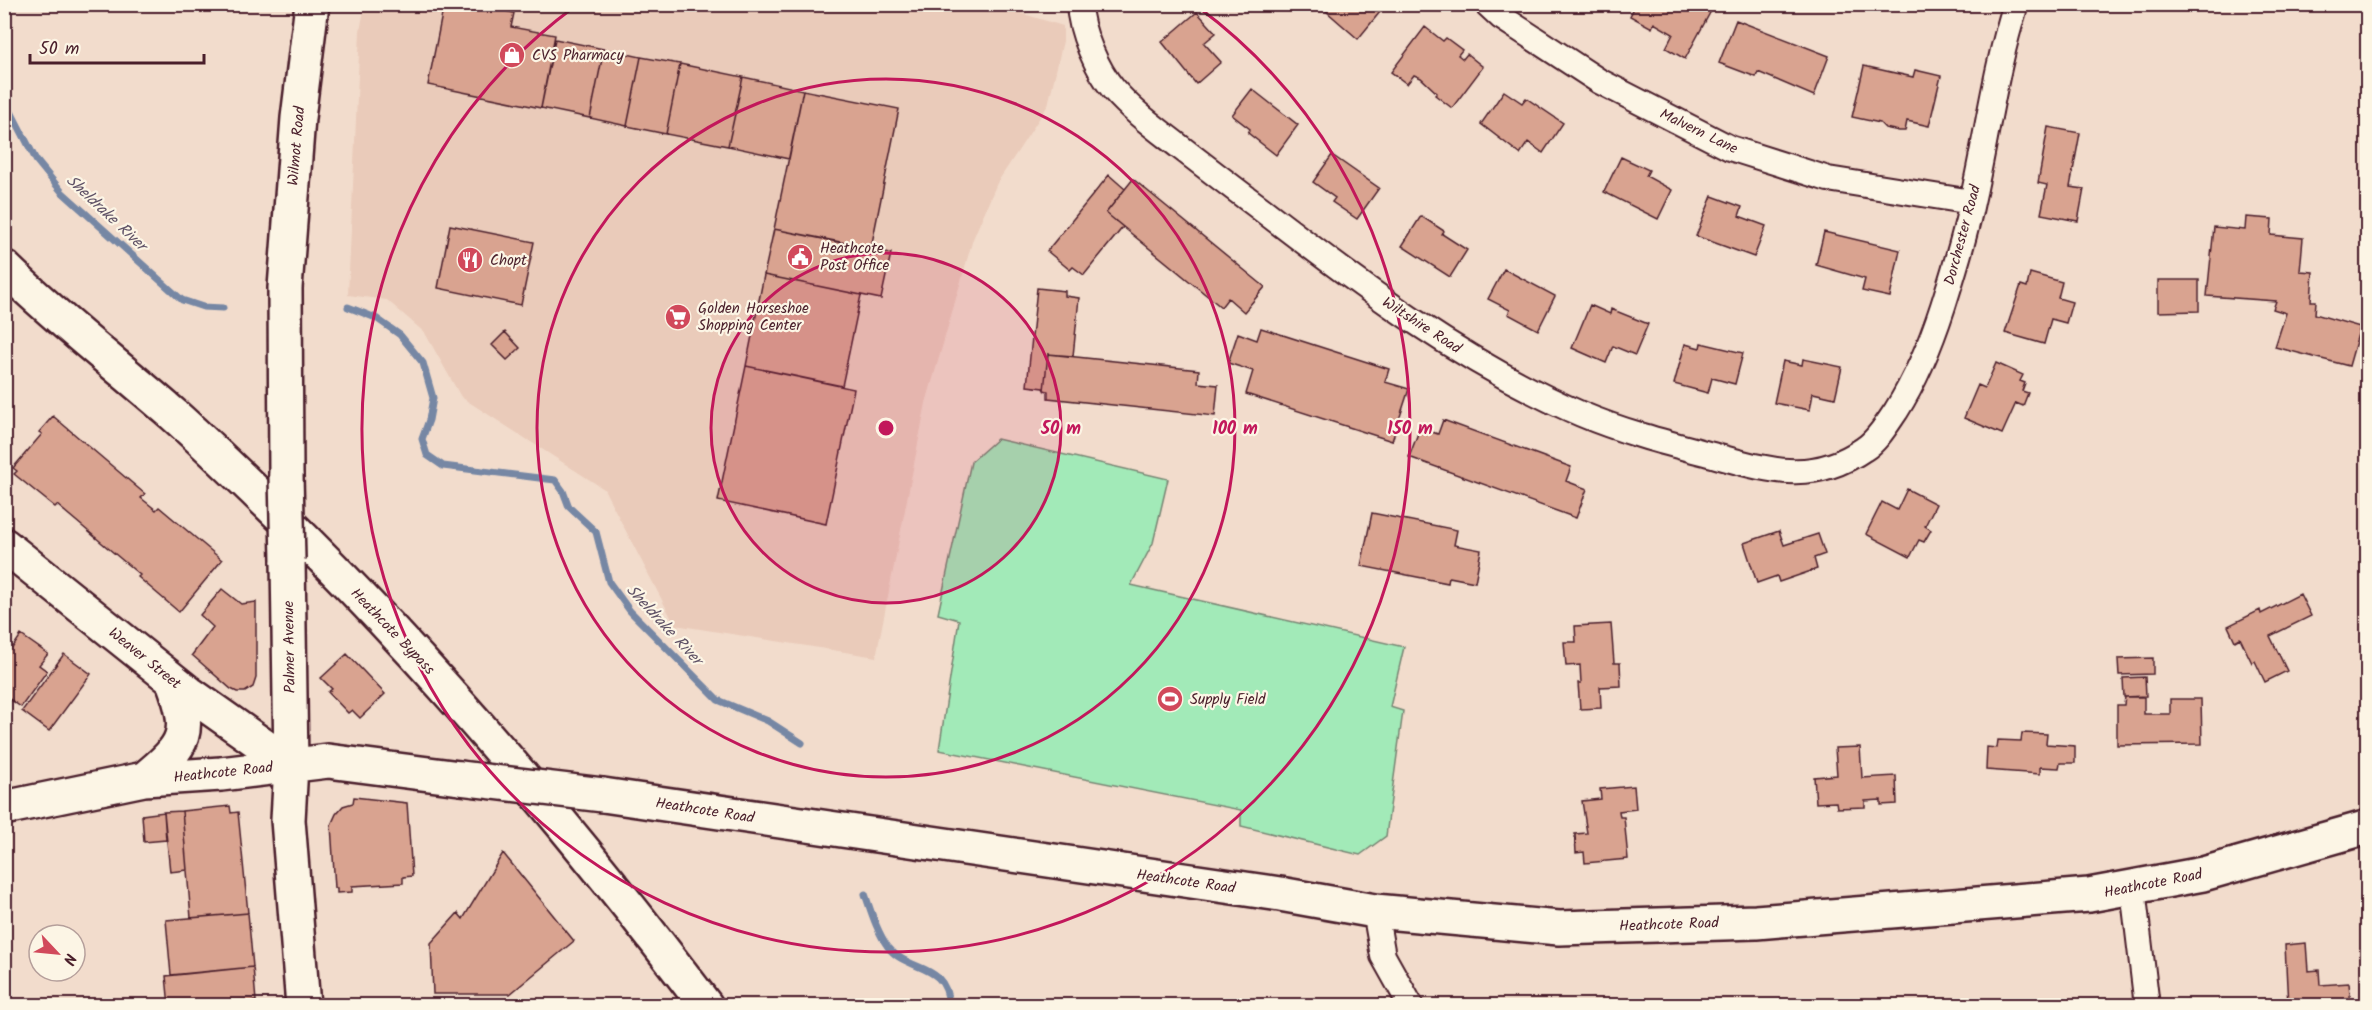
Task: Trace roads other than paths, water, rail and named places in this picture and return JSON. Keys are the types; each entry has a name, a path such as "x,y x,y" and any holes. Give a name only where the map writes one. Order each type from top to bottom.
{"street":[{"name":"Wilmot Road","path":"285,288 298,118 312,4"},
{"name":"Wiltshire Road","path":"1079,4 1090,47 1103,76 1115,92 1149,123 1328,261 1420,327 1486,367 1580,413 1632,433 1760,467 1793,473 1821,470 1866,448"},
{"name":"Malvern Lane","path":"1487,4 1502,17 1599,81 1730,148 1828,179 1972,202"},
{"name":"Dorchester Road","path":"1866,448 1886,425 1907,394 1930,344 1959,256 1972,202 1993,91 2016,4"},
{"name":"Heathcote Bypass","path":"4,267 177,417 320,554 447,687 638,916 706,1005"},
{"name":"Heathcote Bypass","path":"4,283 36,297"},
{"name":"Palmer Avenue","path":"285,288 291,765 288,820 303,1005"},
{"name":"Weaver Street","path":"4,545 172,681 291,765"},
{"path":"144,779 172,755 185,728 183,711 172,681"},
{"name":"Heathcote Road","path":"4,808 144,779 221,774 328,760 603,795 1280,894 1375,911 1570,928 1767,921 2089,896 2203,874 2367,827"},
{"path":"2133,889 2147,1005"},
{"path":"1375,911 1383,956 1411,1005"}],"waterway":[{"name":"Sheldrake River","path":"4,98 36,160 62,192 182,300 203,307 223,308"},
{"name":"Sheldrake River","path":"348,307 376,318 400,335 423,363 433,398 429,420 422,439 427,455 443,466 555,480 563,491 569,507 596,532 609,582 630,611 718,700 768,721 802,743"},
{"name":"Sheldrake River","path":"865,894 877,928 888,947 906,961 934,974 947,992 949,1006"}],"place":[{"name":"CVS Pharmacy","path":"512,55"},
{"name":"Heathcote Post Office","path":"800,257"},
{"name":"Chopt","path":"470,260"},
{"name":"Golden Horseshoe Shopping Center","path":"678,317"},
{"name":"Supply Field","path":"1170,699"}]}
